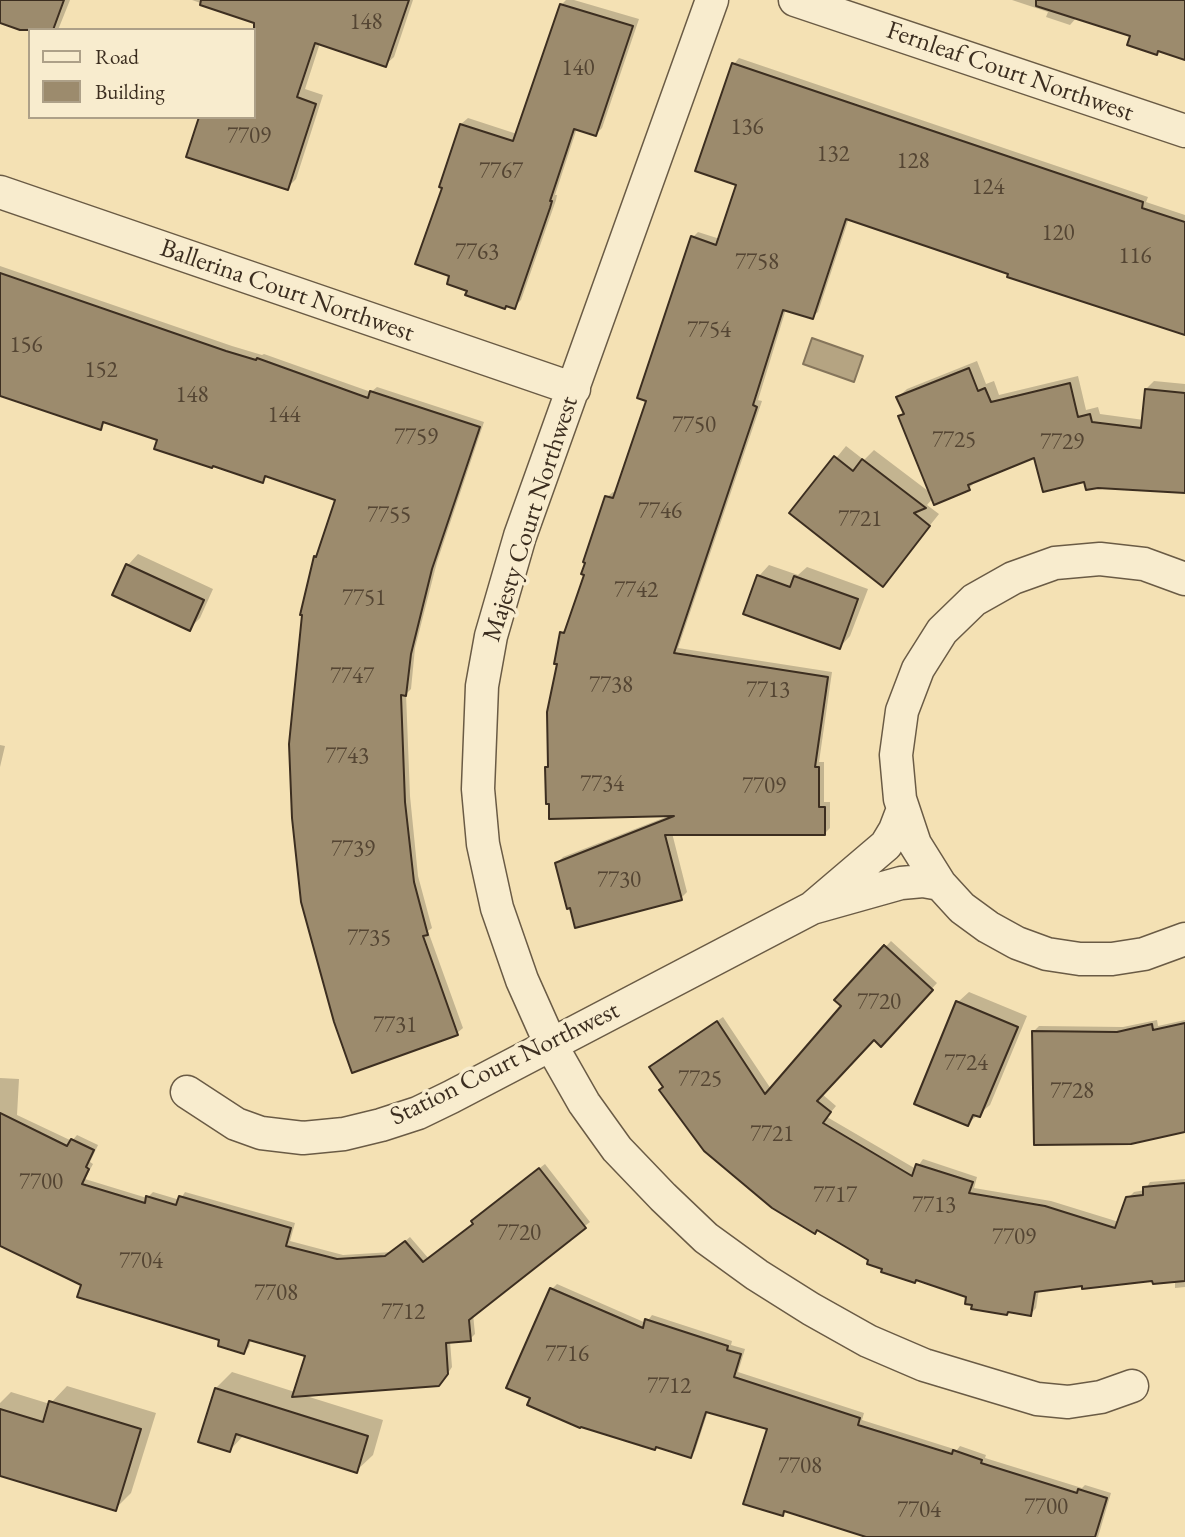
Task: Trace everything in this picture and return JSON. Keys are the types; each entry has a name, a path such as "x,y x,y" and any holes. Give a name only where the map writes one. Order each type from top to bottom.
{"street":[{"name":"Majesty Court Northwest","path":"712,0 504,586 491,636 482,686 478,789 483,844 497,908 522,980 551,1045 584,1103 611,1140 663,1198 706,1238 811,1309 868,1341 924,1365 1037,1399 1068,1402 1101,1397 1132,1385"},
{"name":"Fernleaf Court Northwest","path":"795,0 1185,131"},
{"name":"Ballerina Court Northwest","path":"0,192 574,389"},
{"path":"1185,579 1144,564 1100,559 1055,563 1013,578 974,600 942,632 918,669 902,711 896,755 903,808 915,844 940,884 962,908 988,927 1017,943 1047,954 1080,959 1112,959 1144,954 1185,939"},
{"name":"Station Court Northwest","path":"812,908 886,845 903,808"},
{"name":"Station Court Northwest","path":"187,1092 236,1124 261,1133 303,1138 344,1134 418,1113 812,908 901,883 923,881 940,884"}],"shaded area":[{"path":"812,338 863,356 854,382 803,364"}],"building":[{"path":"0,0 64,0 54,28 20,30 0,23"},
{"path":"201,0 409,0 386,67 315,43 297,97 316,104 288,190 186,157 198,119 256,119 254,23 200,5"},
{"path":"1036,0 1185,0 1185,60 1158,51 1157,55 1127,45 1130,36 1036,6"},
{"path":"560,4 633,26 596,136 574,129 515,309 506,306 505,309 465,295 467,291 447,284 449,276 415,264 442,188 439,187 460,124 513,141"},
{"path":"732,63 1143,202 1142,208 1185,222 1185,335 1007,277 1008,274 846,219 813,319 783,310 753,405 757,407 674,653 828,677 815,767 819,767 819,807 825,807 825,835 665,835 682,900 575,928 555,863 674,816 549,819 545,767 548,767 547,712 557,664 554,664 560,632 564,633 584,575 581,574 585,563 583,562 605,496 613,498 646,401 637,398 691,236 716,245 736,185 695,171"},
{"path":"0,273 226,351 256,360 257,358 368,398 370,391 480,427 432,569 411,654 406,696 401,695 405,802 414,882 428,935 423,936 458,1035 352,1073 334,1022 301,902 292,818 289,744 300,615 314,556 316,557 335,500 265,476 263,483 213,466 212,468 154,449 157,440 103,422 101,430 0,396"},
{"path":"969,368 978,391 985,388 991,402 1070,383 1078,417 1090,414 1092,422 1141,428 1145,389 1185,393 1185,493 1098,488 1086,490 1084,482 1043,492 1034,458 968,485 970,490 934,505 898,416 904,414 896,397"},
{"path":"834,456 853,471 862,459 926,508 914,513 930,526 883,587 789,513"},
{"path":"126,564 204,600 190,631 112,595"},
{"path":"757,575 790,587 794,576 858,599 840,649 743,614"},
{"path":"884,945 933,990 881,1047 874,1040 817,1101 831,1112 823,1123 912,1176 916,1164 973,1182 969,1193 1045,1206 1115,1228 1126,1197 1143,1195 1143,1187 1185,1183 1185,1281 1153,1284 1152,1281 1082,1289 1082,1286 1035,1292 1031,1316 971,1309 972,1305 965,1304 966,1297 916,1280 915,1283 881,1272 882,1269 867,1264 868,1260 817,1230 815,1234 772,1208 704,1151 659,1090 663,1087 649,1067 717,1021 765,1094 841,1006 834,1000"},
{"path":"956,1001 1018,1027 980,1117 973,1115 968,1126 914,1104"},
{"path":"1185,1023 1185,1132 1131,1144 1034,1145 1032,1031 1117,1032 1152,1024 1153,1030"},
{"path":"0,1113 67,1146 71,1139 94,1150 82,1184 145,1203 146,1196 176,1205 179,1196 291,1228 286,1246 337,1259 385,1256 405,1241 423,1262 539,1168 586,1228 469,1320 471,1341 446,1343 448,1374 439,1386 292,1397 305,1356 249,1340 244,1354 218,1346 219,1340 77,1297 81,1285 0,1246"},
{"path":"550,1288 643,1328 645,1319 728,1346 727,1350 741,1354 734,1377 860,1418 858,1425 952,1454 953,1450 982,1460 981,1463 1077,1493 1078,1489 1107,1498 1095,1537 866,1537 784,1511 783,1516 743,1504 767,1429 706,1412 691,1458 580,1428 527,1405 530,1398 506,1388"},
{"path":"215,1388 368,1436 357,1473 236,1434 230,1452 198,1442"},
{"path":"49,1401 141,1429 116,1511 0,1476 0,1409 43,1422"}]}
